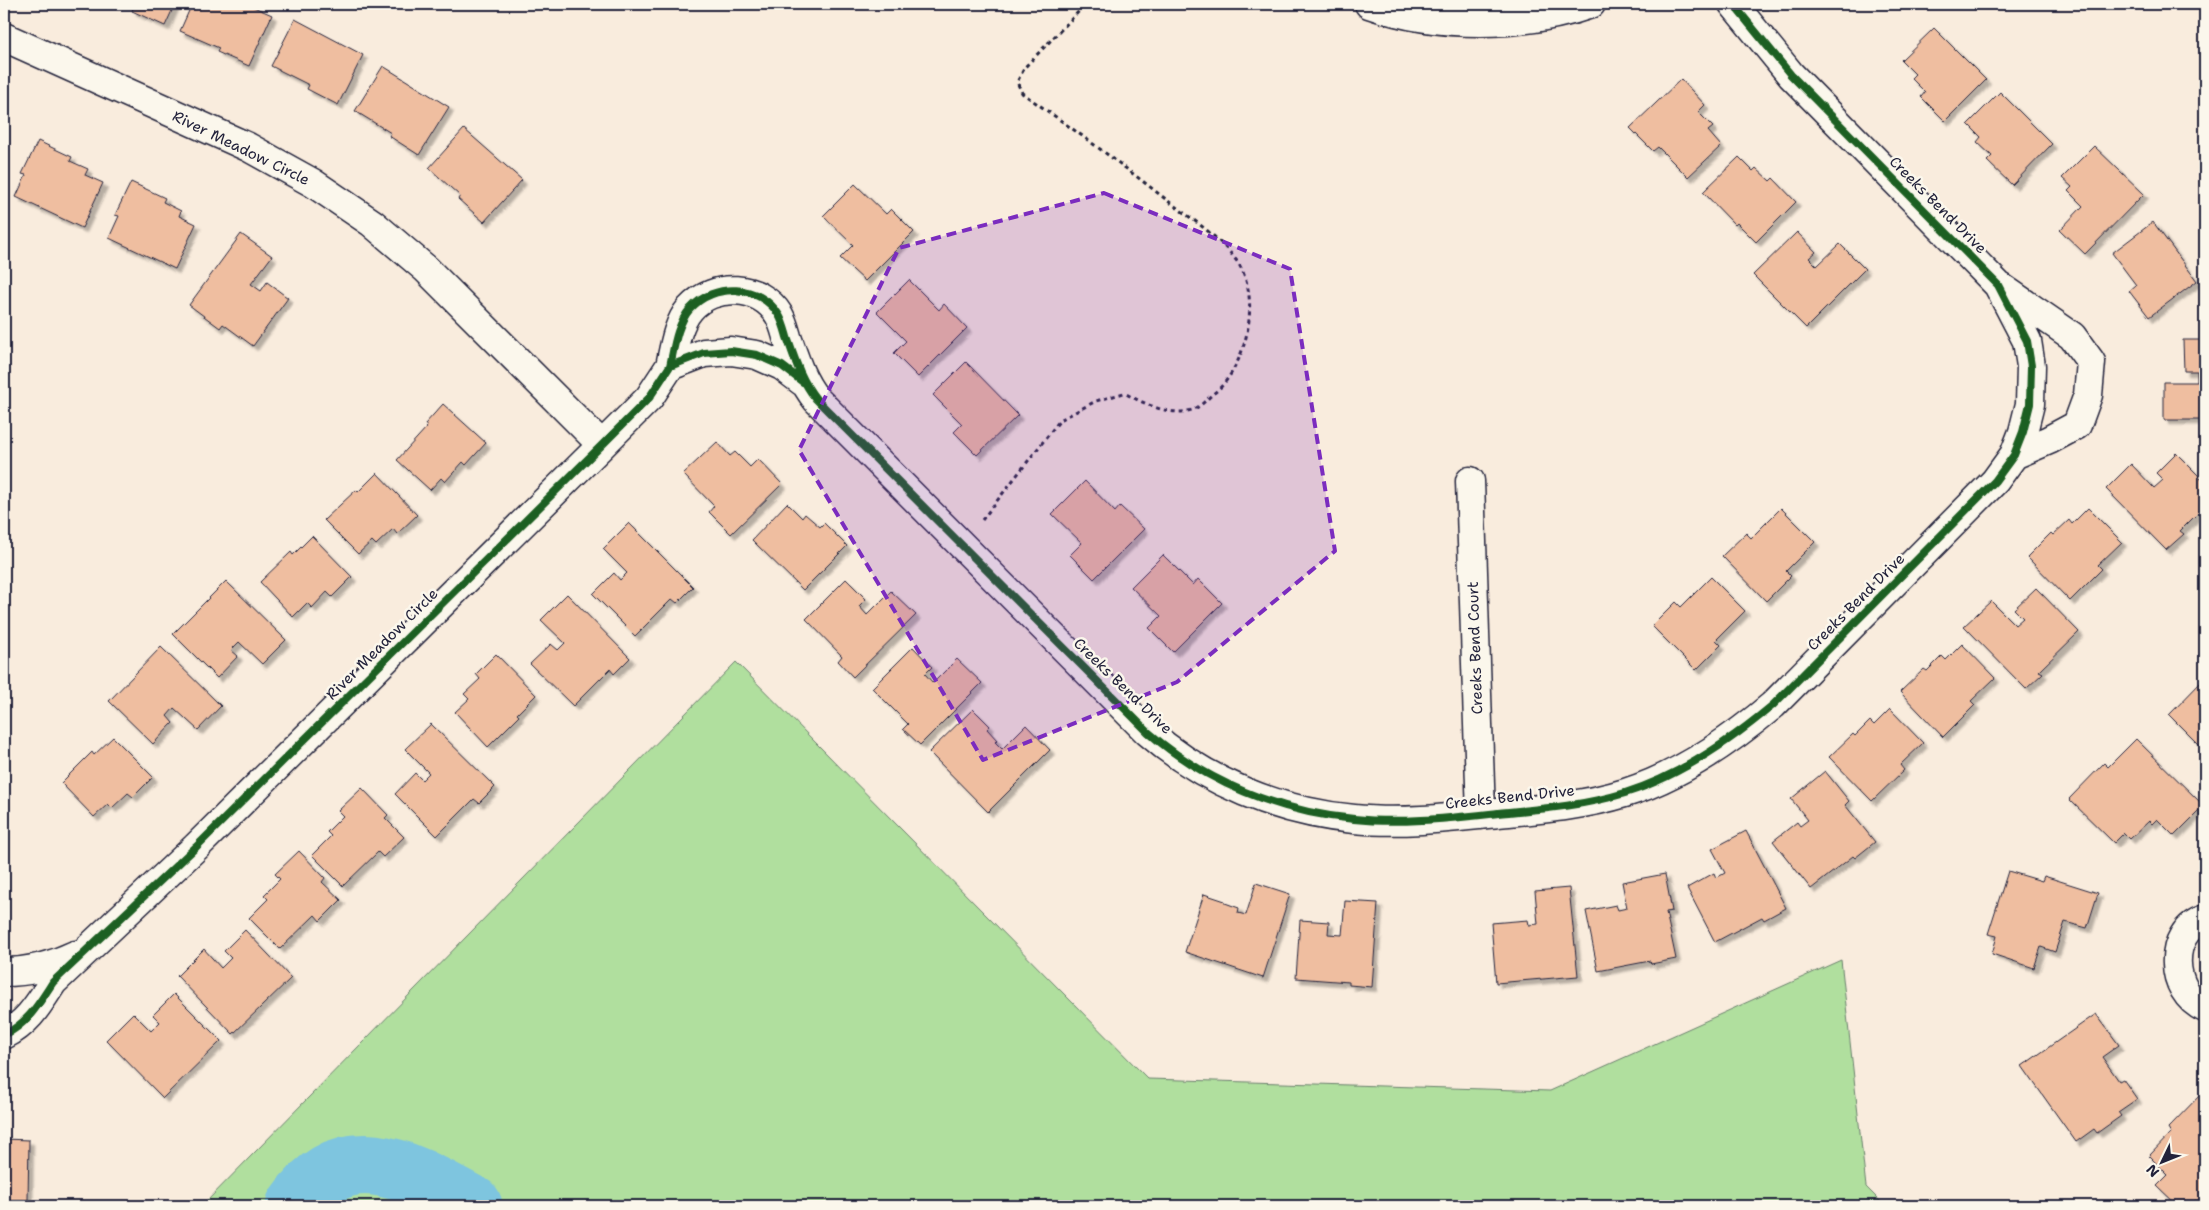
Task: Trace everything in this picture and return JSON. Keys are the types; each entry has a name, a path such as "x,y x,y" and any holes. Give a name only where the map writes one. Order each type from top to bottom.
{"street":[{"path":"1368,4 1430,18 1479,22 1528,18 1591,4"},
{"name":"Creeks Bend Drive","path":"1733,4 1791,75 1998,285 2072,336 2091,362 2088,395 2077,425 2049,440 2014,455"},
{"name":"River Meadow Circle","path":"4,37 248,147 320,188 372,223 426,269 602,445"},
{"name":"Creeks Bend Drive","path":"670,366 680,325 690,309 709,294 727,290 746,291 767,302 780,316 803,382 816,399 1142,726 1186,761 1218,780 1251,795 1280,805 1354,819 1391,820 1480,815 1565,807 1624,793 1673,774 1714,750 1754,722 1837,642 1990,486 2014,455 2023,432 2030,404 2031,366 2027,341 1998,285"},
{"path":"670,366 704,353 731,351 757,355 782,366 803,382"},
{"name":"River Meadow Circle","path":"4,1035 19,1027 35,1009 53,982 196,847 649,398 670,366"},
{"name":"Creeks Bend Court","path":"1470,481 1480,815"},
{"path":"2205,919 2197,922 2182,936 2176,958 2178,976 2187,994 2197,1004 2205,1008"},
{"name":"River Meadow Circle","path":"4,972 22,972 58,963 90,948"}],"path":[{"path":"962,545 1060,420 1096,401 1124,393 1144,404 1169,412 1193,410 1220,389 1241,357 1250,318 1247,283 1244,276 1237,261 1214,236 1116,160 1022,93 1017,82 1025,67 1086,4"}],"highlighted area":[{"path":"1104,193 1290,269 1335,551 1177,682 983,760 799,450 899,248"}],"green space":[{"path":"736,662 1148,1079 1550,1091 1841,960 1866,1187 1885,1206 202,1206"}],"building":[{"path":"135,4 175,4 165,26 132,11"},
{"path":"192,4 247,4 272,15 249,66 217,52 219,48 180,31"},
{"path":"295,19 363,55 338,105 307,89 309,85 271,66"},
{"path":"1934,28 1986,80 1945,121 1921,97 1925,92 1911,78 1915,74 1901,60"},
{"path":"383,66 449,107 419,155 389,136 391,133 355,111"},
{"path":"1681,79 1705,105 1698,112 1713,127 1708,131 1721,146 1688,177 1658,147 1653,151 1630,128"},
{"path":"2000,92 2052,144 2012,185 1987,161 1992,156 1977,142 1981,137 1968,124"},
{"path":"464,129 522,180 484,222 458,199 460,196 429,168"},
{"path":"38,141 72,157 70,161 88,169 85,175 103,183 82,228 16,197 26,175 22,174"},
{"path":"2094,146 2144,194 2085,254 2060,230 2083,206 2068,191 2072,187 2062,178"},
{"path":"1739,157 1753,171 1756,168 1770,181 1773,178 1796,202 1756,242 1737,223 1735,225 1703,192"},
{"path":"131,182 165,198 163,202 181,211 179,216 196,224 175,269 109,238 119,216 115,215"},
{"path":"855,184 886,214 891,209 914,232 865,281 840,258 853,245 823,216"},
{"path":"2153,222 2197,281 2149,317 2129,291 2136,285 2112,253"},
{"path":"1797,232 1816,252 1809,258 1817,266 1840,244 1865,269 1806,328 1753,275"},
{"path":"241,234 272,256 251,284 261,291 267,282 288,298 253,346 223,324 220,328 189,305"},
{"path":"909,280 939,310 944,304 967,328 918,377 894,353 906,341 877,312"},
{"path":"2183,340 2205,340 2205,420 2164,420 2164,382 2197,382 2197,371 2184,371"},
{"path":"966,362 1018,415 977,455 954,432 962,424 933,395"},
{"path":"443,404 486,443 466,465 463,462 445,482 441,478 430,490 397,460 427,427 425,424"},
{"path":"717,442 730,456 735,452 750,467 758,459 782,484 731,534 709,512 714,506 683,474"},
{"path":"2176,453 2205,482 2205,506 2180,531 2184,534 2166,550 2106,489 2131,464 2154,488 2163,480 2156,473"},
{"path":"377,473 417,515 397,534 393,529 376,545 372,541 358,554 324,520 356,490 358,492"},
{"path":"1085,481 1115,512 1120,506 1144,529 1094,579 1070,555 1082,543 1052,514"},
{"path":"787,503 802,518 805,514 820,527 824,523 847,546 803,590 752,540"},
{"path":"1781,508 1815,542 1786,571 1791,576 1766,601 1722,556 1746,533 1751,538"},
{"path":"2088,508 2122,542 2098,565 2102,569 2070,601 2027,557 2051,533 2053,535 2069,520 2072,524"},
{"path":"629,523 693,587 677,603 672,599 635,636 593,594 614,573 620,580 627,573 603,549"},
{"path":"312,536 352,577 332,597 327,592 312,608 307,603 293,617 260,582 291,552 293,555"},
{"path":"1163,555 1193,585 1198,579 1222,603 1173,652 1149,628 1161,616 1131,587"},
{"path":"1711,577 1745,611 1716,640 1721,645 1696,670 1652,626 1676,602 1681,607"},
{"path":"846,579 866,599 859,606 867,615 891,591 916,615 853,677 838,661 842,656 806,619"},
{"path":"226,581 286,640 262,664 239,642 231,650 238,656 217,678 173,634"},
{"path":"2036,588 2079,632 2039,671 2043,673 2026,689 1964,626 1991,601 2015,625 2023,618 2014,609"},
{"path":"567,594 630,658 614,674 610,669 573,706 530,664 551,644 558,650 565,643 541,620"},
{"path":"1962,644 1995,678 1971,701 1975,705 1943,737 1900,692 1924,669 1927,671 1942,656 1946,660"},
{"path":"161,647 221,706 198,730 174,708 167,716 173,723 153,744 109,701"},
{"path":"913,647 932,667 925,674 933,683 957,659 982,683 920,745 903,729 908,724 872,688"},
{"path":"496,654 536,695 517,714 519,716 488,747 455,712 469,699 464,694 480,679 476,674"},
{"path":"2205,678 2205,751 2169,715"},
{"path":"973,709 990,726 987,729 1002,749 1026,725 1050,750 988,812 929,752"},
{"path":"1890,709 1923,743 1900,765 1904,770 1872,801 1829,757 1853,734 1855,736 1870,721 1874,725"},
{"path":"431,724 495,787 479,803 474,799 437,836 395,794 415,773 422,780 429,773 405,749"},
{"path":"113,737 153,777 133,797 128,793 112,808 108,804 94,817 61,783 92,752 94,755"},
{"path":"2136,739 2204,806 2174,836 2157,819 2152,824 2149,821 2130,839 2124,833 2114,843 2069,799 2104,763 2108,767"},
{"path":"1825,771 1849,801 1845,805 1875,842 1855,858 1853,856 1811,889 1773,841 1797,822 1800,826 1808,820 1791,799"},
{"path":"362,788 388,815 385,818 404,837 383,857 378,852 343,886 312,855 331,836 327,832 343,816 338,811"},
{"path":"1746,831 1786,908 1764,920 1762,917 1715,942 1687,888 1714,873 1716,878 1725,873 1712,849"},
{"path":"299,851 325,878 322,882 341,900 320,921 315,915 280,949 249,918 268,899 264,895 280,879 275,874"},
{"path":"2008,871 2042,881 2044,876 2098,893 2087,928 2065,922 2055,952 2041,947 2034,968 1992,954 1997,936 1988,934"},
{"path":"1665,874 1672,911 1666,912 1676,959 1651,964 1650,961 1598,971 1586,911 1616,905 1618,910 1627,908 1622,882"},
{"path":"1256,883 1290,894 1263,978 1185,952 1204,894 1239,908 1238,913 1246,915"},
{"path":"1569,888 1578,976 1496,983 1491,923 1528,920 1529,925 1538,924 1535,891"},
{"path":"1345,901 1378,903 1372,987 1349,985 1349,982 1296,978 1300,920 1329,922 1328,934 1342,935"},
{"path":"245,930 291,978 233,1034 177,976 204,949 221,968 231,958 224,951"},
{"path":"174,994 221,1041 163,1098 106,1040 133,1013 151,1031 160,1022 153,1015"},
{"path":"2096,1014 2119,1045 2102,1057 2119,1081 2123,1079 2137,1099 2118,1112 2121,1116 2097,1133 2094,1129 2076,1142 2022,1066"},
{"path":"2205,1090 2205,1206 2202,1206 2196,1200 2190,1206 2178,1206 2157,1186 2168,1175 2149,1156 2171,1133 2168,1128"},
{"path":"4,1139 29,1140 28,1200 4,1200"}],"waterway":[{"path":"296,1206 316,1183 336,1170 358,1165 380,1166 403,1172 472,1206"}],"cycle path":[{"path":"670,366 682,322 690,309 700,300 711,294 736,290 749,292 771,305 779,315 784,326 806,385 816,399 1148,732 1194,766 1244,792 1271,802 1326,815 1390,821 1546,808 1578,804 1625,793 1665,777 1703,756 1739,732 1773,705 1995,481 2014,455 2023,432 2030,404 2031,366 2027,341 1998,285 1791,75 1733,4"},
{"path":"4,1035 20,1025 37,1006 53,982 196,847 649,398 670,366 704,353 731,351 757,355 782,366 803,382"}]}
